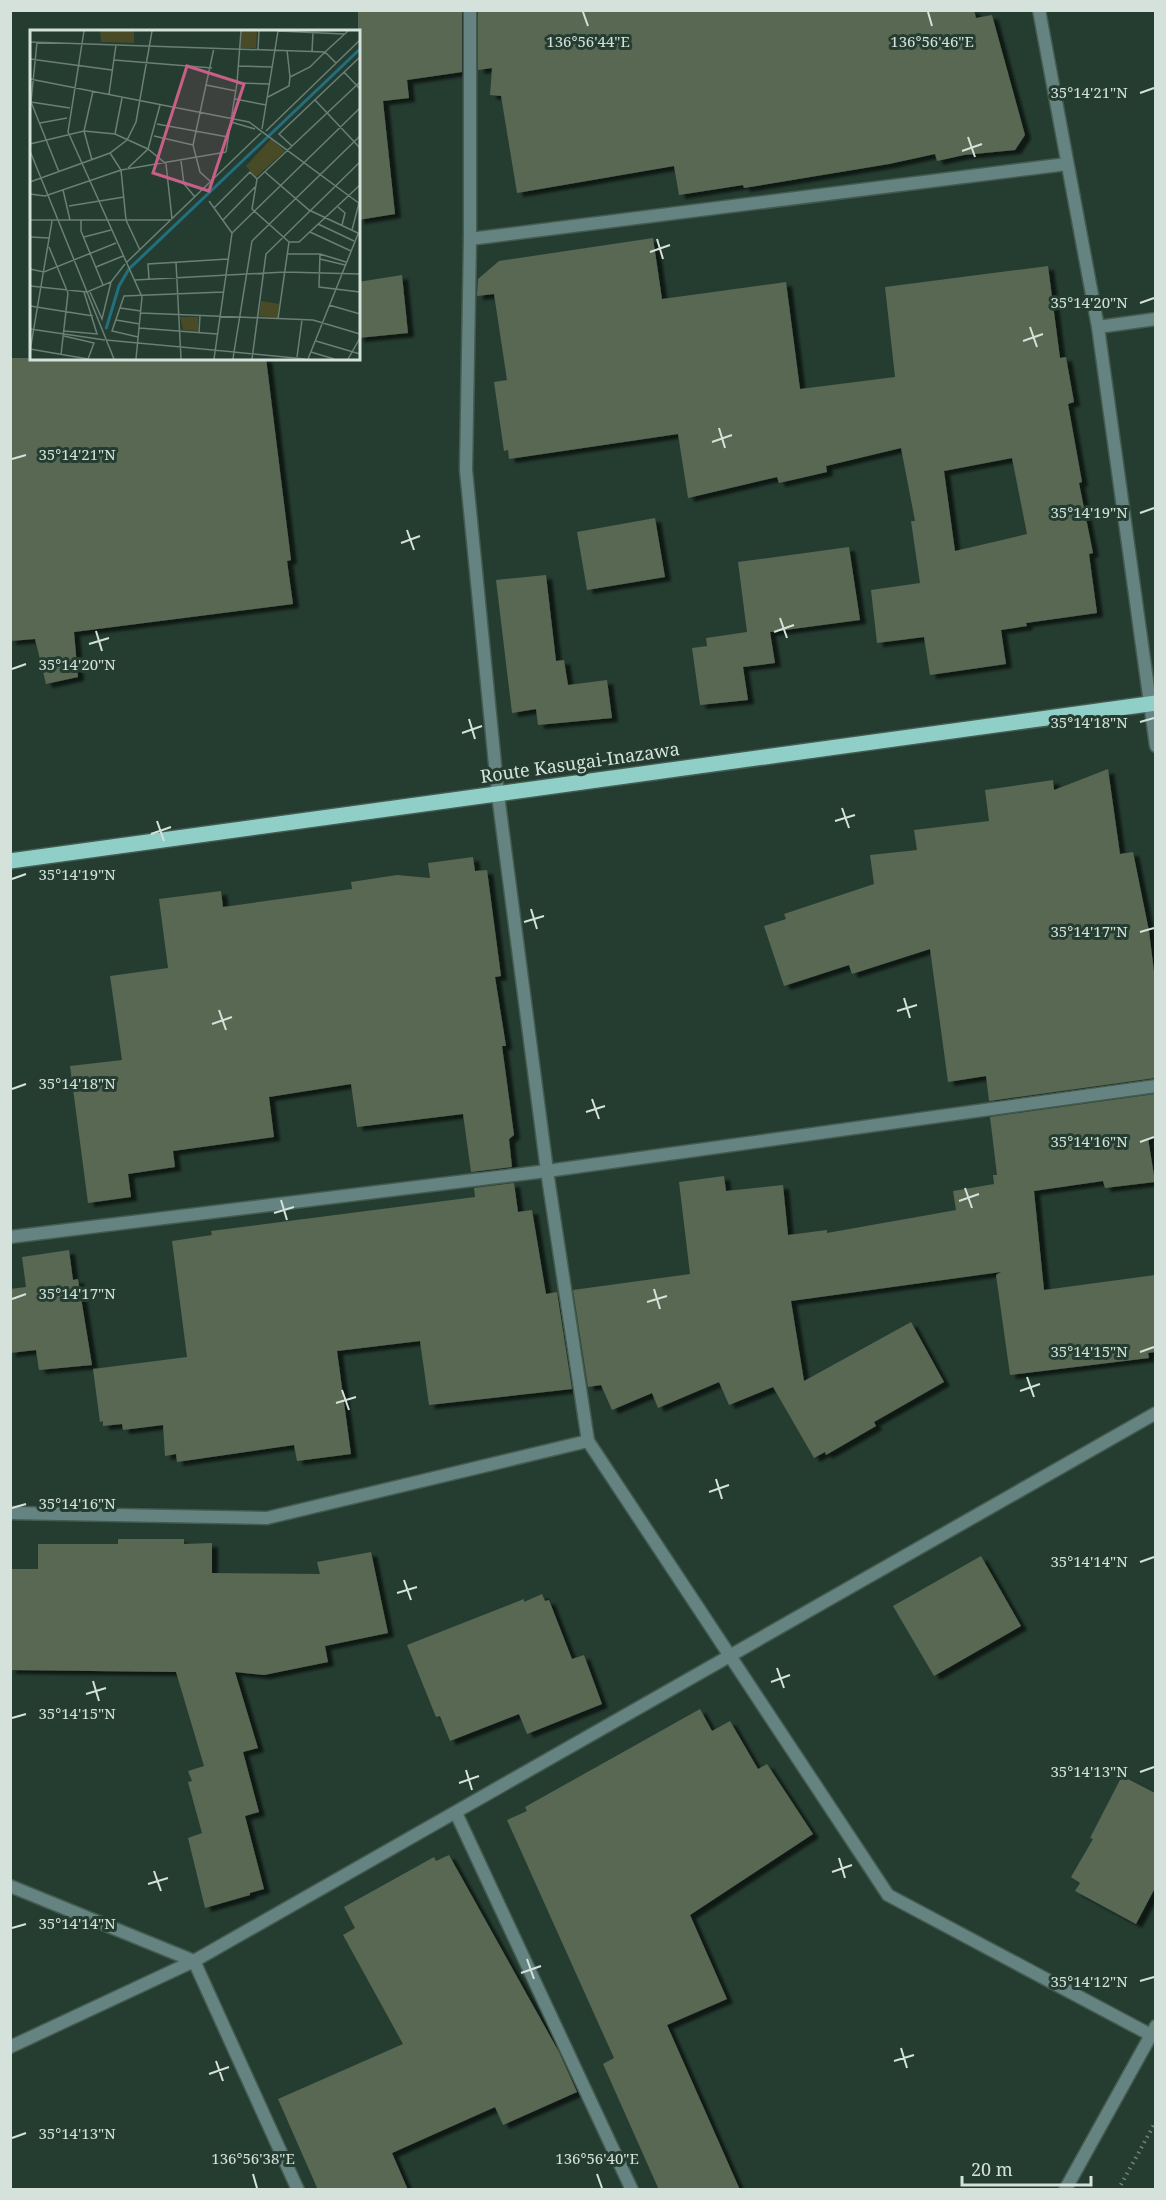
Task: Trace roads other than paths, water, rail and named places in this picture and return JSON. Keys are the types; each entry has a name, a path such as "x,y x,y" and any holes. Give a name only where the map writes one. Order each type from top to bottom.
{"main road":[{"name":"Route Kasugai-Inazawa","path":"10,861 1153,703"}],"street":[{"path":"470,10 470,239 466,470 498,795 548,1171 588,1441 727,1656 888,1895 1153,2030 1065,2190"},
{"path":"1041,11 1098,327 1153,703 1155,746"},
{"path":"470,239 1067,164"},
{"path":"1098,327 1155,319"},
{"path":"10,1237 548,1171 1155,1086"},
{"path":"10,2047 194,1961 456,1814 727,1656 1155,1413"},
{"path":"10,1513 267,1518 588,1441"},
{"path":"456,1814 632,2190"},
{"path":"10,1886 194,1961 298,2190"}]}
